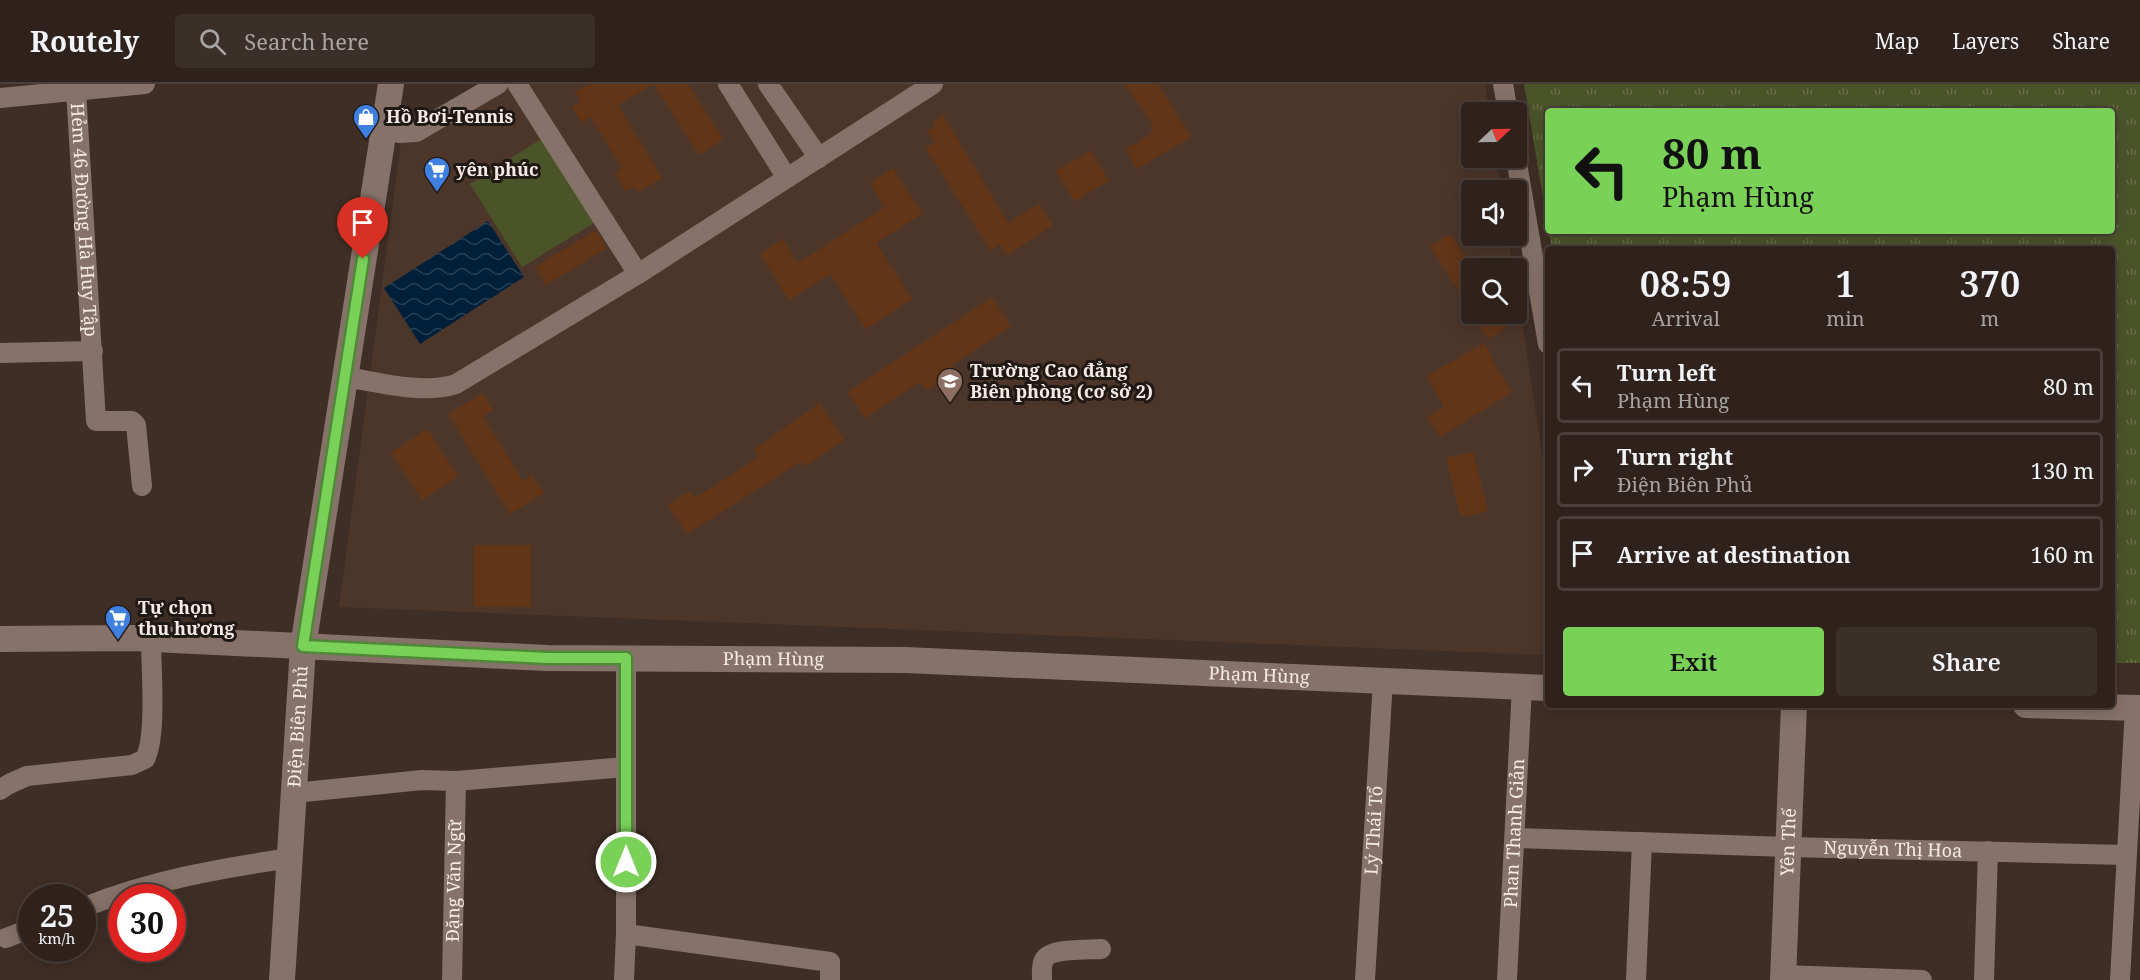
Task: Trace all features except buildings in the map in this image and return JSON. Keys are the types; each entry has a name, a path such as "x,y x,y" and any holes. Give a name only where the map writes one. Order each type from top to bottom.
{"street":[{"path":"0,98 145,84"},
{"name":"Điện Biên Phủ","path":"282,980 303,646 391,84"},
{"path":"383,129 400,133 416,132 498,84"},
{"path":"517,84 639,273"},
{"path":"728,84 787,178"},
{"path":"768,84 819,158"},
{"path":"345,377 428,389 456,384 639,273 933,84"},
{"path":"1503,84 1506,102"},
{"name":"Hẻm 46 Đường Hà Huy Tập","path":"76,90 96,421 132,421 136,425 142,486"},
{"path":"1518,168 1545,327"},
{"path":"0,353 93,351"},
{"name":"Phạm Hùng","path":"0,639 151,639 547,658 916,661 1545,688"},
{"path":"0,790 27,776 132,765 146,759 150,751 152,734 151,639"},
{"path":"624,980 626,658"},
{"name":"Lý Thái Tổ","path":"1365,980 1383,680"},
{"name":"Phan Thanh Giản","path":"1507,980 1522,686"},
{"path":"2115,707 2137,708 2126,855 2121,980"},
{"name":"Yên Thế","path":"1783,977 1794,708"},
{"path":"294,793 422,780 456,781 626,767"},
{"name":"Đặng Văn Ngữ","path":"452,980 456,781"},
{"name":"Nguyễn Thị Hoa","path":"1515,838 2126,855"},
{"path":"1636,980 1642,842"},
{"path":"1983,980 1988,851"},
{"path":"96,902 120,893 180,876 290,858"},
{"path":"6,938 18,933"},
{"path":"626,934 830,962 830,980"},
{"path":"1042,980 1044,960 1048,956 1057,952 1101,949"},
{"path":"1783,977 1922,980"}],"shaded area":[{"name":"Trường Cao đẳng Biên phòng (cơ sở 2)","path":"493,84 1485,84 1488,102 1461,102 1461,168 1498,168 1499,180 1461,180 1461,246 1510,246 1511,258 1461,258 1461,324 1522,324 1545,474 1545,655 339,607 402,134"}],"green space":[{"path":"1524,84 2140,84 2140,663 2115,663 2115,246 1552,246 1550,234 2115,234 2115,108 1545,108 1545,209"},
{"path":"546,136 599,220 522,267 470,184"}],"water":[{"path":"488,221 524,277 420,344 384,288"}],"place":[{"name":"Hồ Bơi-Tennis","path":"366,140"},
{"name":"yên phúc","path":"437,193"},
{"name":"Trường Cao đẳng Biên phòng (cơ sở 2)","path":"950,404"},
{"name":"Tự chọn thu hương","path":"118,641"}],"route":[{"path":"363,259 303,646 547,658 626,658 626,862"}]}
